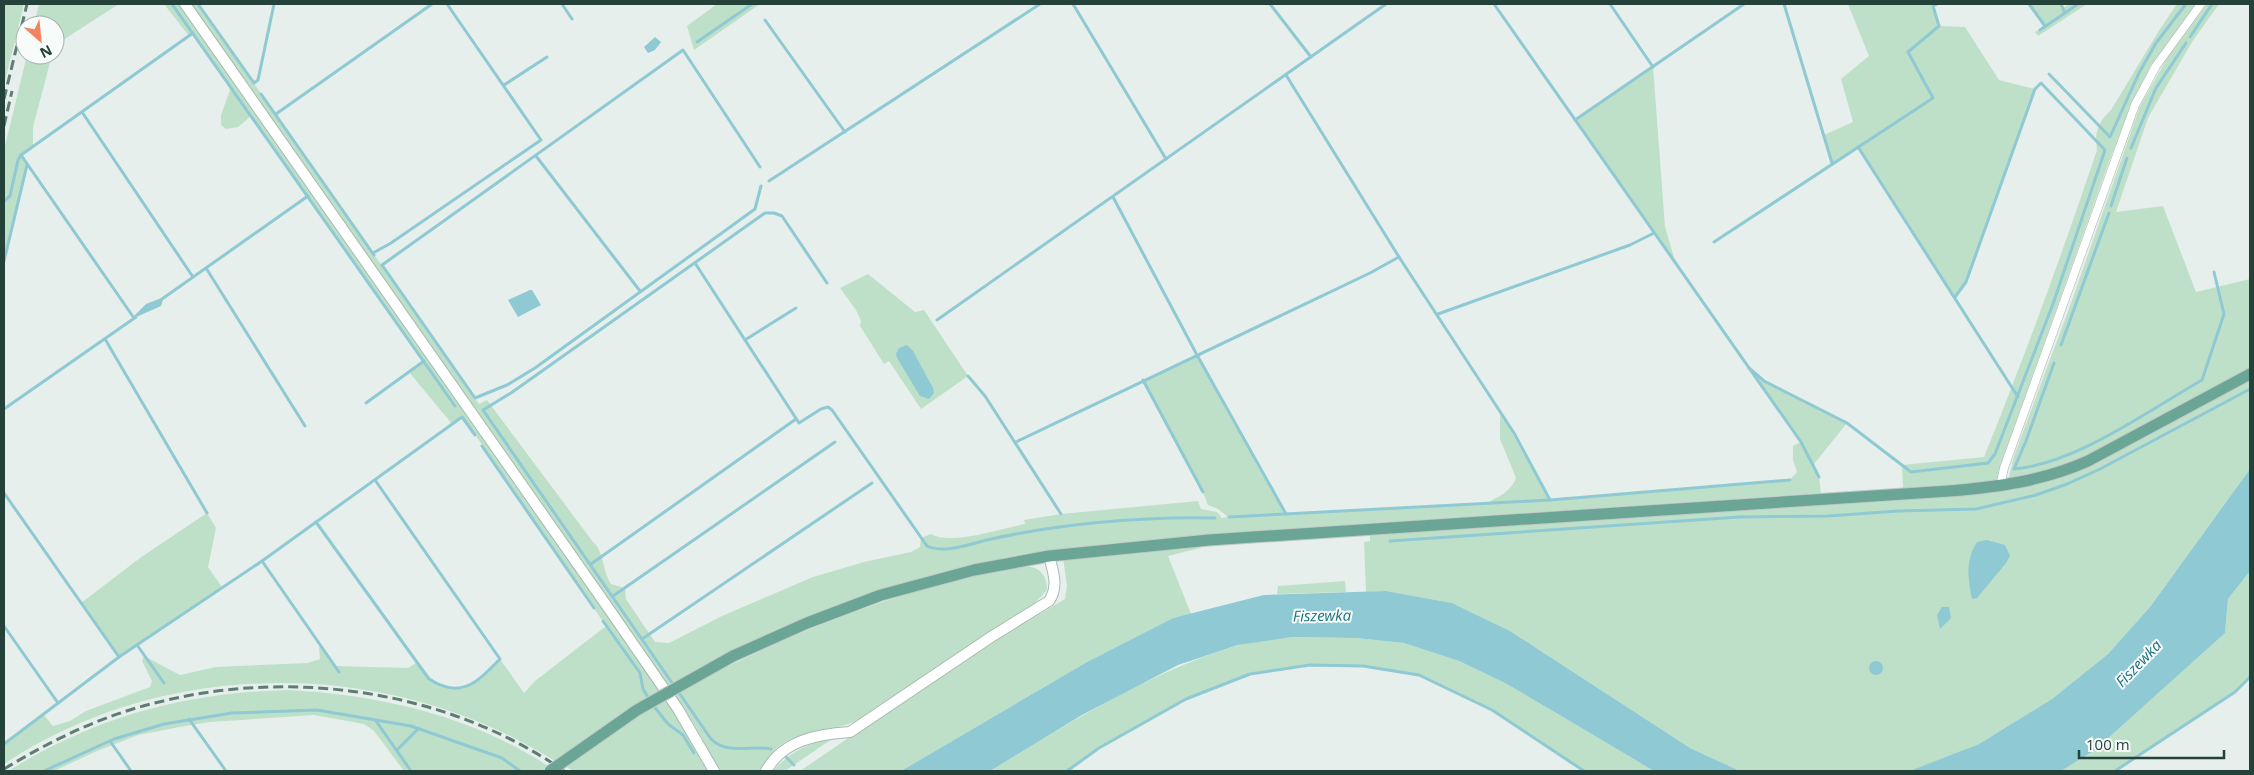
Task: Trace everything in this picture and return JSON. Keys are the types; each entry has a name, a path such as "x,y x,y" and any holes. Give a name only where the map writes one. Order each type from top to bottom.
{"main road":[{"path":"550,771 637,710 734,656 806,623 881,595 974,570 1050,556 1209,540 2000,487 2042,478 2075,466 2250,374"}],"street":[{"path":"185,4 609,608 678,710 714,771"},
{"path":"2000,487 2004,468 2135,105 2156,66 2201,4"},
{"path":"766,771 775,758 800,741 822,734 850,732 991,637 1049,601 1054,594 1055,586 1050,556"}],"green space":[{"path":"4,4 24,4 21,15 15,15 15,40 4,85"},
{"path":"39,4 119,4 65,39 65,15 36,15"},
{"path":"164,4 179,4 661,690 625,712 555,761 491,727 422,702 351,688 279,683 206,688 136,703 68,729 4,764 4,744 43,714 53,726 70,721 86,711 150,687 152,681 142,661 144,656 180,675 216,667 308,663 320,659 319,648 321,645 335,666 408,668 416,663 433,680 447,688 454,689 462,689 474,684 500,659 524,693 535,681 606,626 463,417 452,424 409,372 423,361 251,116 238,127 226,129 221,125 221,115 231,87 193,34 189,36"},
{"path":"191,4 198,4 479,404 487,400 597,546 611,584 625,588 626,599 655,642 669,643 722,616 813,577 864,562 911,552 920,547 921,538 931,534 940,537 963,537 1025,524 1024,520 1061,514 1198,501 1201,509 1217,512 1222,518 1228,517 1218,509 1208,505 1203,492 1143,380 1197,355 1286,514 1487,503 1508,490 1516,478 1500,439 1500,412 1550,500 1790,480 1797,472 1793,460 1793,446 1801,442 1749,368 1764,381 1847,423 1814,464 1819,477 1821,493 1226,533 1054,550 859,598 762,638 668,686"},
{"path":"717,4 760,4 694,50 687,26"},
{"path":"1848,4 1937,4 1933,6 1939,26 1965,27 1999,80 2035,89 1966,282 1955,297 1858,147 1833,164 1824,135 1853,122 1841,79 1869,56"},
{"path":"2029,4 2061,4 2063,8 2069,4 2087,4 2038,36 2035,32 2045,26"},
{"path":"2177,4 2196,4 2151,65 2133,101 2110,159 2001,464 1997,483 1903,489 1902,465 1984,457 2029,343 2084,189 2097,150 2096,138 2100,123 2111,110"},
{"path":"2207,4 2219,4 2192,42 2148,118 2116,212 2163,206 2196,292 2250,279 2250,369 2181,404 2105,447 2071,463 2008,481 2014,456 2070,306 2140,106 2169,55"},
{"path":"25,65 49,65 33,127 33,147 21,155 27,164 4,261 4,150"},
{"path":"1653,67 1665,227 1676,264 1575,120"},
{"path":"868,274 915,312 924,310 968,376 921,409 889,361 884,364 860,326 861,321 856,310 840,288"},
{"path":"2250,380 2250,469 2150,607 2108,654 2052,699 1979,744 1916,770 1740,771 1690,748 1510,631 1452,603 1386,591 1366,592 1364,542 1370,541 1370,534 1975,494 2025,487 2069,474"},
{"path":"207,513 216,528 208,567 222,587 119,657 81,603 140,558"},
{"path":"1204,544 1200,548 1168,556 1191,614 1173,618 1087,662 901,771 800,771 970,655 1065,599 1067,586 1063,558"},
{"path":"1025,566 1039,570 1046,580 1047,590 1035,603 856,721 791,739 769,756 760,771 720,771 675,694 759,652 845,615 933,586"},
{"path":"2250,571 2250,677 2235,692 2115,771 2061,771 2095,750 2225,633 2228,599"},
{"path":"1345,581 1346,592 1277,594 1278,586"},
{"path":"1292,637 1356,638 1404,643 1459,661 1507,684 1654,771 1584,771 1492,710 1419,675 1363,666 1310,665 1250,674 1186,699 1099,748 1067,771 990,771 1109,701 1171,670 1243,644"},
{"path":"288,690 356,697 423,711 487,733 518,748 548,766 542,771 404,771 374,731 364,724 314,715 210,722 185,726 138,735 54,771 8,771 75,736 108,722 142,711 177,702 213,696"},
{"path":"666,699 708,771 573,771 565,766 620,727"},
{"path":"832,739 785,771 773,771 800,749"}],"water":[{"path":"655,37 661,42 655,50 648,53 644,47"},
{"path":"532,290 541,305 518,317 508,300"},
{"path":"164,297 161,306 133,317 146,304"},
{"path":"907,345 913,351 933,388 934,393 929,399 920,396 897,358 896,354 899,348"},
{"name":"Fiszewka","path":"2250,469 2250,571 2228,599 2225,633 2095,750 2061,771 1910,771 1979,744 2052,699 2108,654 2150,607"},
{"path":"1987,540 2005,545 2010,556 1977,598 1972,599 1969,563 1977,542"},
{"name":"Fiszewka","path":"1386,591 1452,603 1510,631 1690,748 1740,771 1654,771 1507,684 1459,661 1404,643 1356,638 1292,637 1238,645 1178,665 1082,715 990,771 901,771 1087,662 1173,618 1264,595"},
{"path":"1942,607 1949,607 1951,618 1940,629 1937,615"},
{"path":"1873,661 1879,661 1883,668 1879,675 1873,675 1869,671 1869,665"}],"waterway":[{"path":"172,4 455,406"},
{"path":"198,4 254,83 258,80 274,4"},
{"path":"276,114 432,4"},
{"path":"373,253 391,243 541,140 447,4"},
{"path":"562,4 572,19"},
{"path":"697,42 752,4"},
{"path":"769,181 1040,4"},
{"path":"1073,4 1166,159"},
{"path":"1270,4 1311,57"},
{"path":"937,320 1386,4"},
{"path":"1494,4 1801,442 1819,477"},
{"path":"1610,4 1653,67"},
{"path":"1575,120 1744,4"},
{"path":"1784,4 1832,163"},
{"path":"1714,242 1933,98 1908,52 1939,26 1933,6 1937,4"},
{"path":"2029,4 2045,26"},
{"path":"2061,4 2065,13"},
{"path":"2040,30 2078,4"},
{"path":"2049,74 2110,137 2139,73 2156,43 2186,4"},
{"path":"2190,37 2212,4"},
{"path":"765,20 845,132"},
{"path":"4,201 10,196 18,160 21,155 193,33"},
{"path":"2131,148 2156,88 2186,43"},
{"path":"760,167 683,50 382,265 475,398 507,385 535,368 755,209 761,186"},
{"path":"504,85 547,57"},
{"path":"1286,75 1399,257 1514,433 1550,500"},
{"path":"1749,368 1764,381 1847,423 1911,472 1988,463 1995,454 2053,304 2105,150 2041,83 2035,89 1966,282 1955,297"},
{"path":"261,94 374,255"},
{"path":"82,112 193,277"},
{"path":"1858,147 2018,397"},
{"path":"21,155 134,318"},
{"path":"536,156 640,291"},
{"path":"2111,206 2127,158"},
{"path":"4,261 27,165"},
{"path":"162,299 308,196"},
{"path":"1113,197 1197,355 1286,514"},
{"path":"771,749 724,747 711,739 483,410 511,393 765,213 774,213 782,216 827,283"},
{"path":"2061,345 2109,213"},
{"path":"1438,314 1630,245 1654,233"},
{"path":"1016,442 1370,273 1399,257"},
{"path":"695,263 799,423 821,409 828,407 832,410 927,546 949,549 1014,534 1101,522 1159,518 1215,518"},
{"path":"206,268 305,426"},
{"path":"2054,363 2014,469 2037,465 2086,447 2202,380 2224,314 2214,272"},
{"path":"745,340 796,308"},
{"path":"4,409 136,317"},
{"path":"105,339 207,513"},
{"path":"366,403 424,361"},
{"path":"968,376 985,396 1061,514"},
{"path":"1143,380 1203,492"},
{"path":"1390,541 1739,517 1828,516 1898,511 1976,509 2036,495 2067,484 2100,469 2250,389"},
{"path":"4,744 119,657 262,561 462,417 475,435"},
{"path":"591,564 796,419"},
{"path":"613,596 835,442"},
{"path":"482,446 594,608"},
{"path":"316,522 429,679 451,688 468,686 476,681 500,659 375,480"},
{"path":"1229,517 1550,500 1790,480"},
{"path":"642,639 872,483"},
{"path":"4,493 119,657"},
{"path":"262,561 339,672"},
{"path":"603,621 640,673 643,689 649,699"},
{"path":"4,626 58,703"},
{"path":"137,645 164,683"},
{"path":"1067,771 1099,748 1186,699 1250,674 1310,665 1363,666 1419,675 1492,710 1584,771"},
{"path":"2115,771 2235,692 2250,677"},
{"path":"652,704 668,724 683,735 694,753"},
{"path":"44,771 114,739 164,724 232,713 317,710 411,726 502,758 520,771"},
{"path":"189,719 226,771"},
{"path":"376,721 411,771"},
{"path":"397,750 419,728"},
{"path":"110,741 131,771"},
{"path":"786,757 794,765"}],"railway":[{"path":"4,99 27,4"},
{"path":"4,126 12,91"},
{"path":"4,769 78,730 138,707 210,692 263,687 316,688 369,694 421,705 471,722 519,744 564,771"}]}
